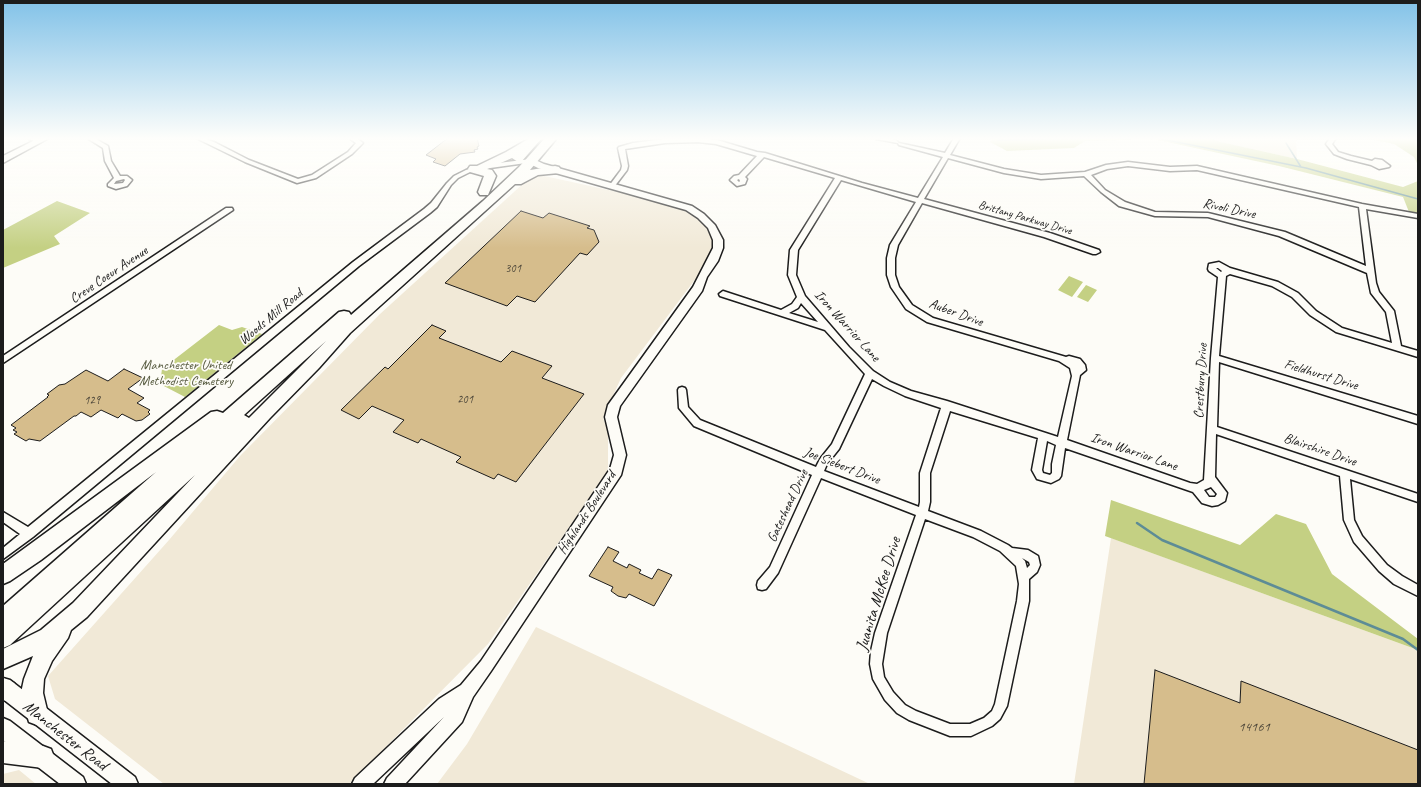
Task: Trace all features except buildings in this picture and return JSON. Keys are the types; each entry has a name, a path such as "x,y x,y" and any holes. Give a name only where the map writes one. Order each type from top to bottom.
{"highway":[{"path":"484,192 489,175"},
{"path":"3,638 31,603 288,381 324,343 502,175"},
{"path":"3,575 324,343 360,315 507,186 515,175"},
{"path":"507,186 530,175"},
{"path":"3,659 32,646 65,624 80,610 264,413 314,364 324,343"},
{"path":"3,587 34,554"},
{"path":"3,619 31,603"},
{"path":"37,714 32,693 37,669 65,624"},
{"path":"3,752 43,757"}],"main road":[{"name":"Manchester Road","path":"4,689 128,784"},
{"name":"Manchester Road","path":"3,728 43,757 76,784"}],"street":[{"path":"280,175 297,181 300,186 305,186 310,184 317,175"},
{"name":"Woods Mill Road","path":"3,554 356,264 431,208 453,180 461,175"},
{"name":"Highlands Boulevard","path":"393,784 456,716 467,691 486,666 616,471 620,455 611,417 614,405 698,288 702,277 713,261 718,248 718,240 712,227 701,216 689,208 614,183 583,175"},
{"name":"Brittany Parkway Drive","path":"614,183 620,175"},
{"name":"Brittany Parkway Drive","path":"831,175 1048,235 1096,252"},
{"name":"Auber Drive","path":"936,175 894,245 891,258 891,275 895,287 910,307 930,320 1064,360 1072,359 1080,364 1082,370 1075,374 1062,442"},
{"path":"1021,175 1059,177 1079,175"},
{"name":"Rivoli Drive","path":"1087,175 1103,191 1122,204 1155,214 1208,215 1282,234 1370,271"},
{"path":"1226,175 1362,206 1418,216"},
{"name":"Iron Warrior Lane","path":"839,177 794,250 792,274 801,297 870,373 887,384 908,394 1202,484"},
{"path":"1362,206 1370,271 1375,293 1390,311 1397,348 1418,354"},
{"name":"Creve Coeur Avenue","path":"3,360 229,210"},
{"name":"Crestbury Drive","path":"1202,484 1212,429 1215,358 1224,274 1275,284 1295,294 1321,319 1339,330 1397,348"},
{"path":"723,294 829,328"},
{"path":"782,313 795,306 801,297"},
{"name":"Fieldhurst Drive","path":"1215,358 1418,420"},
{"name":"Gateshead Drive","path":"762,585 774,570 823,462 836,446 870,373"},
{"name":"Joe Siebert Drive","path":"682,390 684,408 697,423 819,473 991,540 1010,553 1026,575 1033,569 1035,565 1034,559 1024,553 1010,553"},
{"name":"Juanita McKee Drive","path":"947,405 926,469 924,481 926,495 922,513 877,651 876,664 879,679 889,696 913,716 950,730 971,730 988,722 996,715 1001,706 1023,601 1022,570"},
{"name":"Blairshire Drive","path":"1212,429 1418,498"},
{"path":"1043,436 1036,470 1040,476 1047,479 1056,476 1062,442"},
{"path":"1345,474 1348,520 1358,539 1383,568 1398,580 1418,591"},
{"path":"3,516 29,534"},
{"name":"Highlands Boulevard","path":"361,784 445,705 467,691"}],"shaded area":[{"path":"540,175 650,199 699,216 711,231 715,248 709,261 621,378 603,418 608,431 608,471 488,644 349,784 164,784 55,699 48,676 169,540 240,456 380,314 526,181"},
{"path":"1111,538 1418,650 1418,784 1074,784"},
{"path":"536,627 870,784 437,784 467,744"},
{"path":"19,770 36,784 3,784 3,774"}],"green space":[{"path":"1314,175 1357,175 1403,187 1418,181 1418,214 1409,212 1403,197"},
{"path":"57,201 90,213 54,236 60,244 3,268 3,230"},
{"path":"1069,276 1083,282 1072,297 1058,290"},
{"path":"1086,285 1097,290 1088,302 1077,297"},
{"name":"Manchester United Methodist Cemetery","path":"219,325 232,330 242,327 262,334 185,397 160,384 162,369"},
{"path":"1111,500 1240,545 1276,514 1306,524 1332,574 1418,639 1418,650 1105,536"}],"waterway":[{"path":"1330,175 1418,199"},
{"path":"1137,523 1162,540 1403,639 1418,650"}]}
